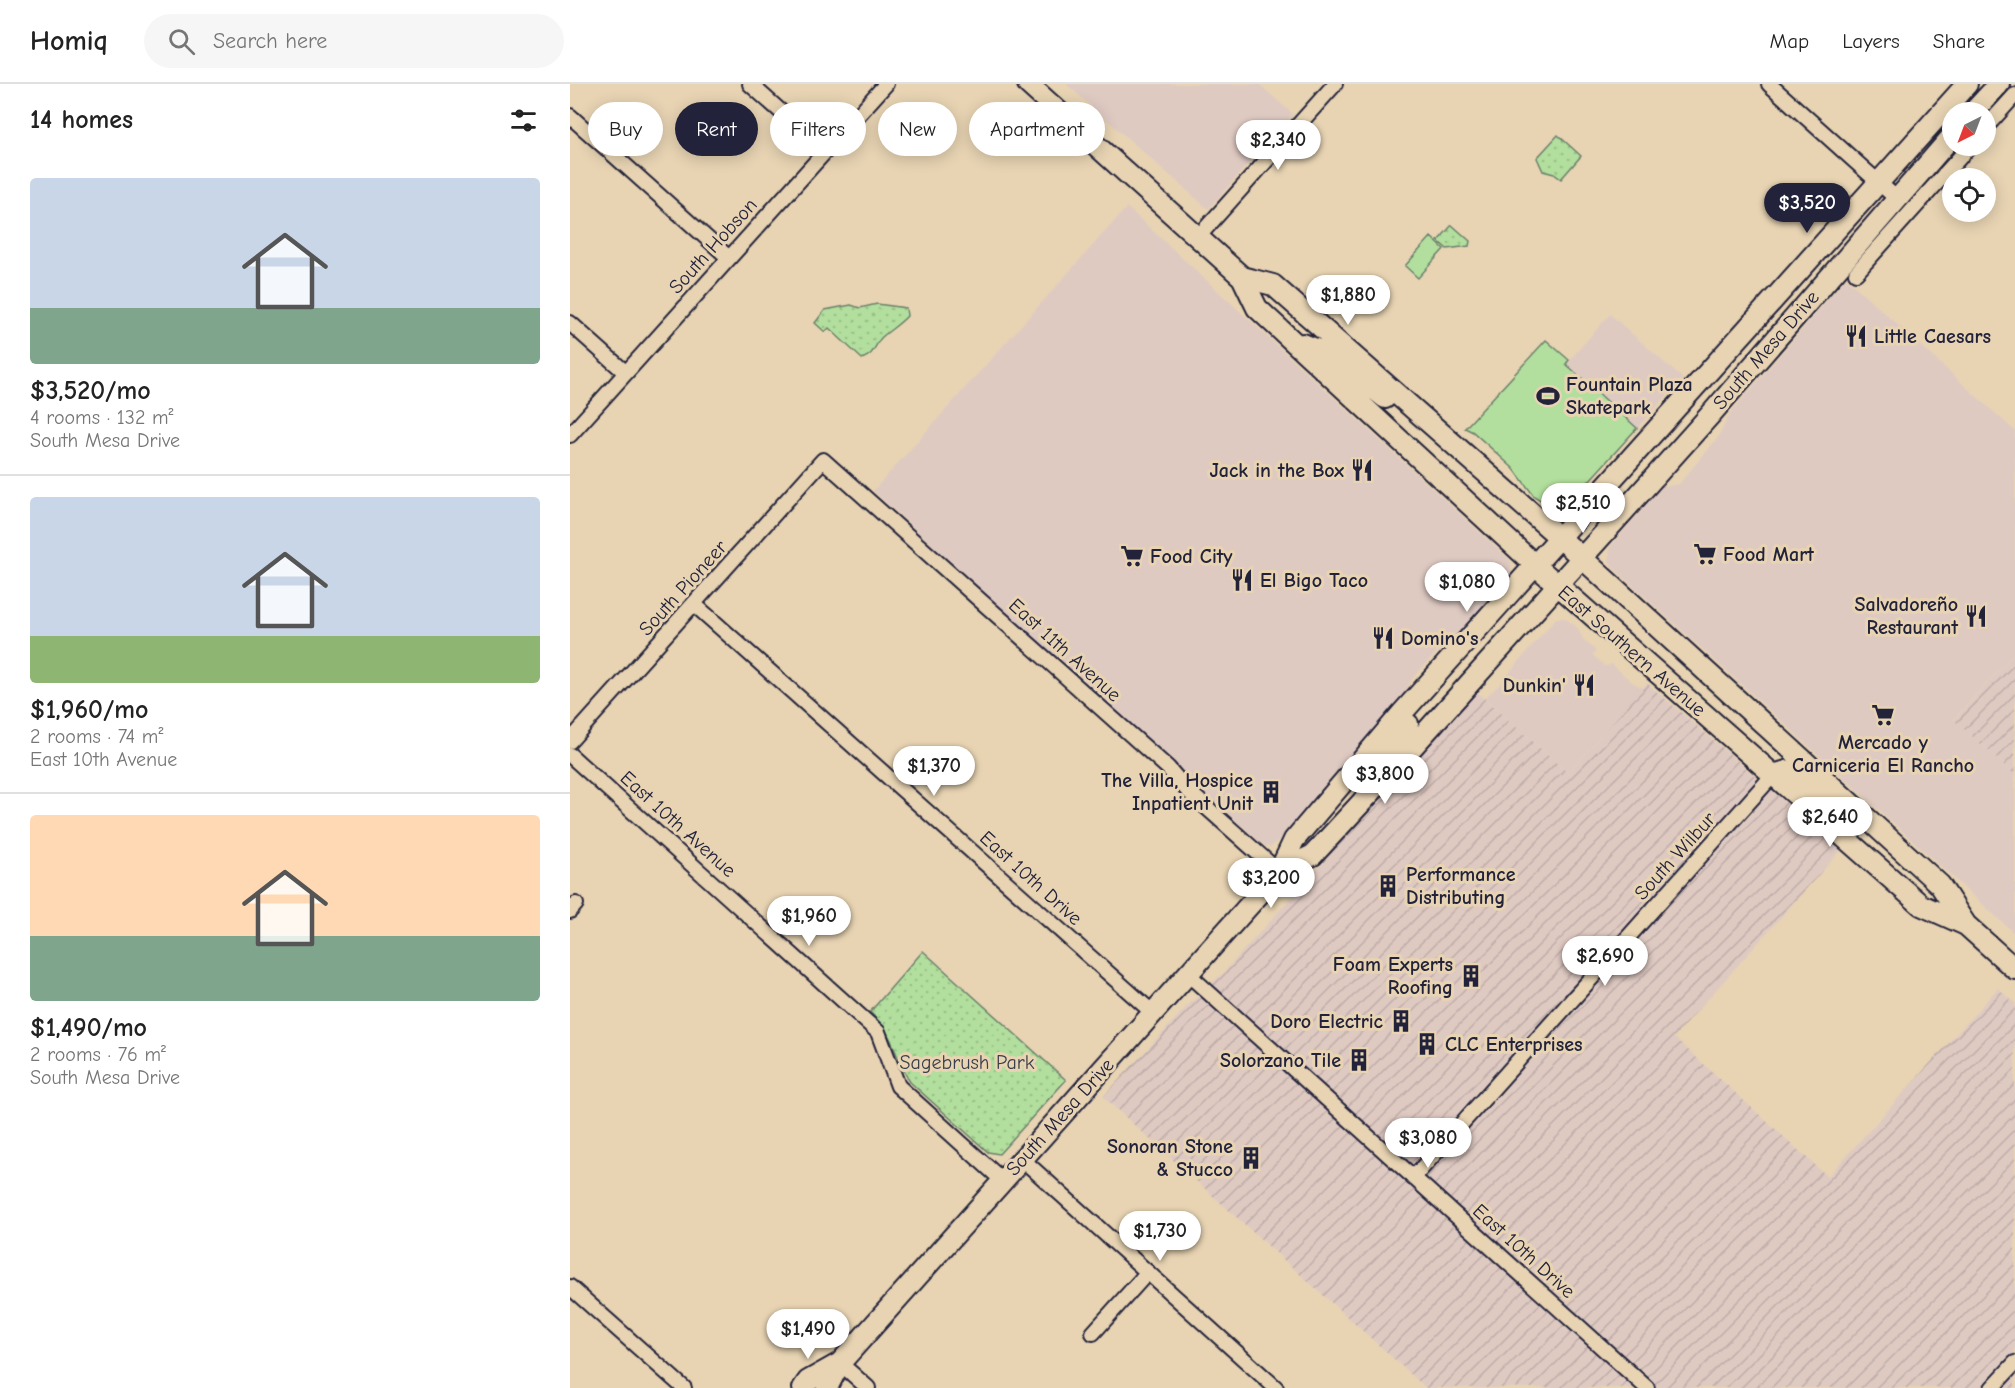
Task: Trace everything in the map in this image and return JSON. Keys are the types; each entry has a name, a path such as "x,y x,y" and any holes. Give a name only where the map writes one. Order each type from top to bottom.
{"main road":[{"name":"East Southern Avenue","path":"1028,84 1242,277 1257,308 1535,565 1921,905 1966,925"},
{"name":"South Mesa Drive","path":"827,1388 840,1363 1279,872 1294,840 1421,692 1967,84"},
{"path":"1982,102 1999,84"},
{"name":"South Mesa Drive","path":"1279,872 1313,855 1361,803 1711,414 1942,147"},
{"name":"East Southern Avenue","path":"1242,277 1273,285 1559,537 1940,885 1966,925 2015,969"},
{"path":"1293,341 1329,354 1389,401 1397,406 1415,410"},
{"path":"1361,803 1367,781 1412,717 1421,692"},
{"path":"1773,775 1790,771 1802,777 1869,832 1888,836"},
{"name":"South Mesa Drive","path":"803,1388 808,1382 840,1363"}],"street":[{"path":"750,84 770,102"},
{"name":"South Hobson","path":"866,106 886,84"},
{"path":"1198,237 1335,84"},
{"path":"1769,84 1896,198"},
{"path":"1996,116 2015,95"},
{"path":"570,116 729,258"},
{"name":"South Hobson","path":"570,435 821,156"},
{"path":"1856,273 1961,156"},
{"path":"570,323 626,373"},
{"name":"South Pioneer","path":"570,741 823,460"},
{"name":"East 11th Avenue","path":"823,460 1168,768 1187,790 1279,872"},
{"name":"East 10th Drive","path":"694,604 1153,1013"},
{"name":"East 10th Avenue","path":"570,754 878,1032 898,1086 1003,1181"},
{"name":"South Wilbur","path":"1413,1178 1773,775"},
{"name":"East 10th Drive","path":"1188,974 1647,1388"},
{"path":"1022,1159 1276,1388"},
{"path":"1093,1333 1148,1272"},
{"path":"570,1287 684,1388"},
{"path":"840,1363 868,1388"},
{"path":"1992,1388 2015,1363"}],"shaded area":[{"path":"1066,84 1259,84 1293,114 1208,209 1105,118 1105,102 1086,102"},
{"path":"1127,207 1511,561 1512,578 1481,613 1445,643 1412,679 1396,711 1312,808 1271,847 1264,846 1201,790 873,491"},
{"path":"1846,278 2015,431 2015,652 1954,719 2015,775 2015,934 1612,567 1609,560 1610,547 1614,542 1662,487 1679,484 1719,436 1731,412"},
{"path":"1610,314 1683,379 1637,428 1566,364"},
{"path":"1556,618 1565,618 1578,628 1583,639 1596,651 1593,655 1605,666 1612,664 1632,682 1644,688 1568,773 1484,698 1498,686"},
{"path":"2015,652 2015,775 1954,720"},
{"path":"1647,683 1841,850 1674,1037 1818,1168 1828,1176 1998,988 2015,1003 2015,1388 1426,1388 1103,1097 1190,1003 1223,973 1477,692 1568,773"}],"green space":[{"path":"1558,135 1581,156 1561,179 1543,171 1537,158"},
{"path":"1452,225 1470,241 1469,246 1447,249 1438,241"},
{"path":"1431,237 1444,249 1418,278 1405,266"},
{"path":"877,304 906,308 907,316 881,338 869,355 862,359 829,328 825,332 815,323 825,310 851,305 860,308"},
{"name":"Fountain Plaza Skatepark","path":"1546,340 1569,360 1566,364 1637,428 1570,502 1556,510 1534,496 1514,469 1473,432 1465,428"},
{"name":"Sagebrush Park","path":"923,951 1066,1080 999,1154 988,1152 910,1082 885,1029 870,1012"}],"place":[{"name":"Little Caesars","path":"1856,336"},
{"name":"Fountain Plaza Skatepark","path":"1548,396"},
{"name":"Jack in the Box","path":"1362,470"},
{"name":"Food Mart","path":"1705,554"},
{"name":"Food City","path":"1132,556"},
{"name":"El Bigo Taco","path":"1242,580"},
{"name":"Salvadoreño Restaurant","path":"1976,616"},
{"name":"Domino's","path":"1383,638"},
{"name":"Dunkin'","path":"1584,685"},
{"name":"Mercado y Carniceria El Rancho","path":"1883,715"},
{"name":"The Villa, Hospice Inpatient Unit","path":"1271,792"},
{"name":"Performance Distributing","path":"1388,886"},
{"name":"Foam Experts Roofing","path":"1471,976"},
{"name":"Doro Electric","path":"1401,1021"},
{"name":"CLC Enterprises","path":"1427,1044"},
{"name":"Solorzano Tile","path":"1359,1060"},
{"name":"Sonoran Stone & Stucco","path":"1251,1158"}]}
